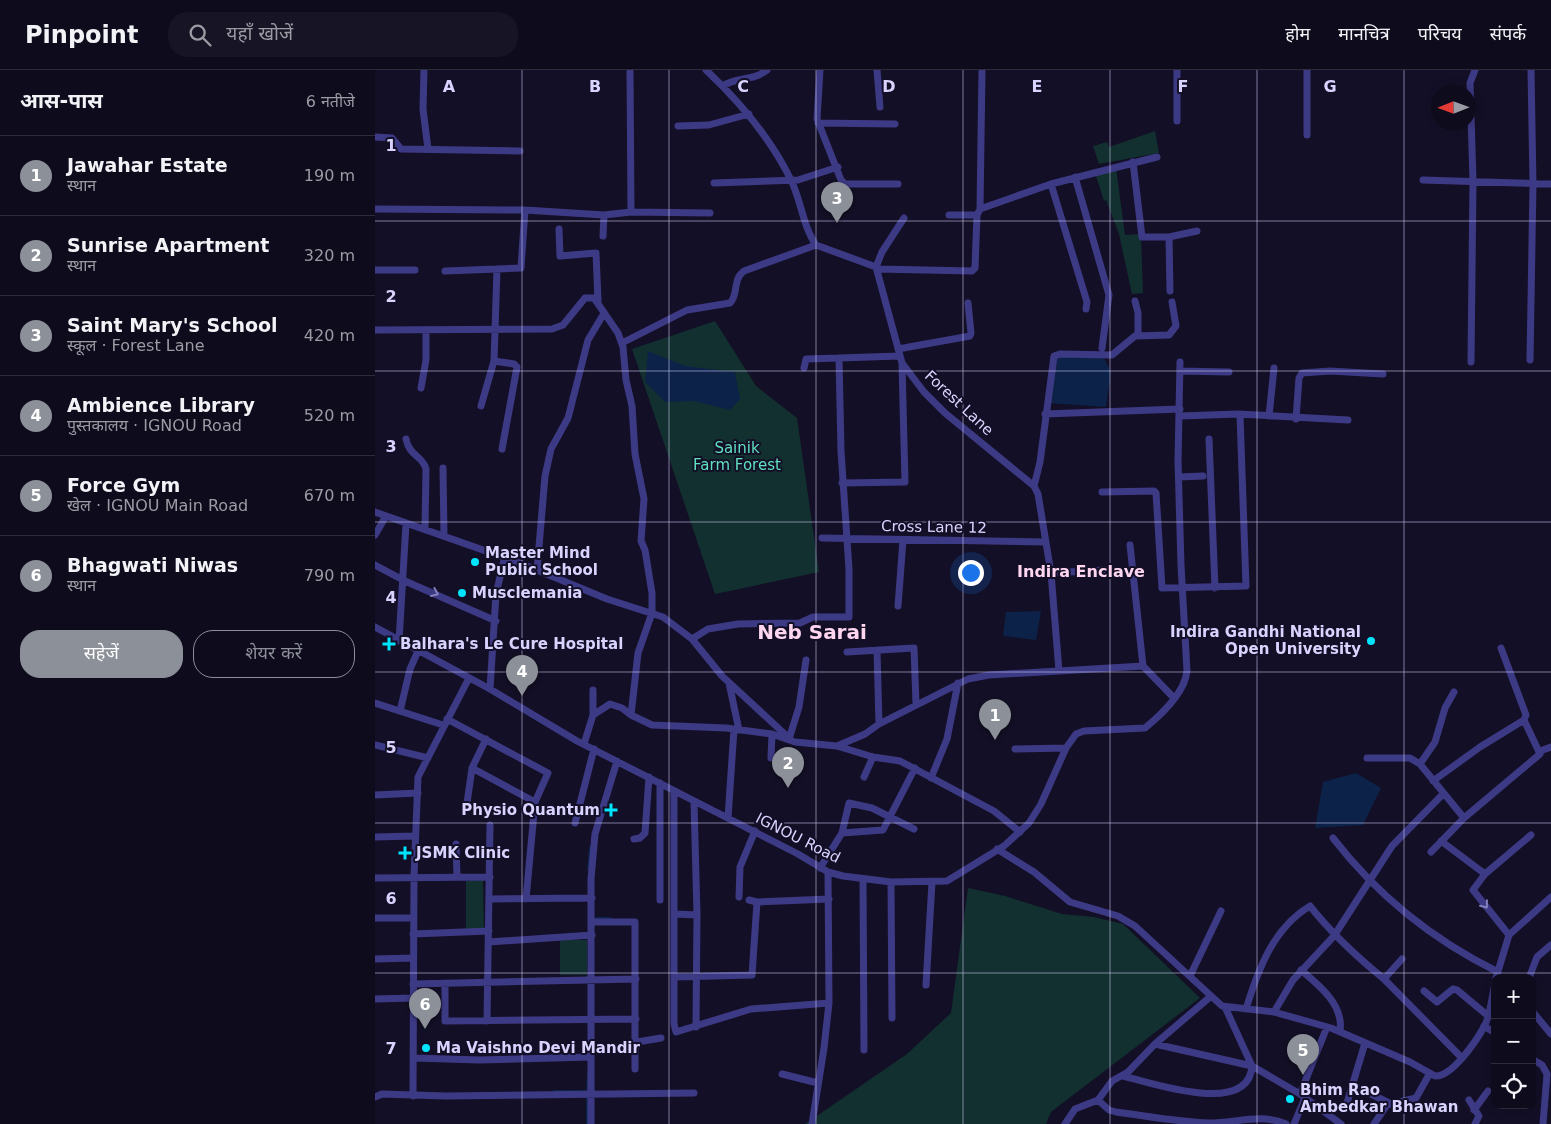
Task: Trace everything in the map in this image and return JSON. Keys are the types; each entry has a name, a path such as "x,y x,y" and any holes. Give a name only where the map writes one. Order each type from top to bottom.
{"street":[{"path":"424,70 423,109 428,149"},
{"path":"630,70 631,212"},
{"path":"706,70 749,114 767,138 791,180 816,245"},
{"path":"723,86 733,81 755,78 767,70"},
{"path":"821,70 820,92 816,108 818,123 838,168 841,180 845,184 897,184"},
{"path":"877,70 880,107"},
{"path":"622,343 687,310 730,303 734,299 737,279 744,271 816,245 877,268 974,271 979,212 982,70"},
{"path":"1177,70 1177,121"},
{"path":"1307,70 1307,135"},
{"path":"1471,362 1473,182 1470,83 1475,70"},
{"path":"1530,360 1533,184 1531,70"},
{"path":"678,126 709,125 749,114"},
{"path":"818,123 895,124"},
{"path":"375,137 392,138 401,149 520,150"},
{"path":"949,215 979,212 1051,184 1157,157"},
{"path":"1133,162 1141,236 1145,238 1169,237 1197,231"},
{"path":"714,182 791,180 838,168"},
{"path":"1075,177 1109,295 1101,348"},
{"path":"1423,180 1551,184"},
{"path":"1051,184 1087,302 1086,309"},
{"path":"375,209 525,210 604,215 631,212 710,212"},
{"path":"445,271 521,267 525,210"},
{"path":"603,236 604,215"},
{"path":"877,268 882,252 904,218"},
{"path":"559,229 560,256 596,253 598,301 603,314 618,333 622,343 632,406 635,454 644,499 641,542 645,550 652,593 652,613 638,653 631,715"},
{"path":"1169,237 1170,291"},
{"name":"Forest Lane","path":"877,268 900,356 924,392 945,413 1034,486"},
{"path":"481,406 494,361 497,269"},
{"path":"375,270 415,270"},
{"path":"375,330 555,328 565,322 585,298 594,298 598,301"},
{"path":"1135,301 1138,313 1138,336"},
{"path":"1059,671 1051,573 1039,497 1034,486 1040,462 1054,356 1060,354 1112,355 1130,339 1138,336 1164,336 1175,329 1172,302"},
{"path":"804,368 806,359 900,356 970,336 967,303"},
{"path":"537,570 545,476 551,450 568,418 589,340 603,314"},
{"path":"421,388 425,364 426,330"},
{"path":"842,483 905,482 900,356"},
{"path":"693,639 707,629 738,624 800,623 815,617 848,618 850,591 842,483 839,358"},
{"path":"494,361 514,364 517,367 502,449"},
{"path":"1015,749 1066,748 1076,734 1081,732 1145,728 1174,698 1185,680 1187,671 1179,477 1180,362"},
{"path":"1269,416 1274,368"},
{"path":"1180,371 1229,372"},
{"path":"1296,418 1299,378 1302,373 1330,371 1383,374"},
{"path":"1045,414 1180,412 1348,420"},
{"path":"1102,492 1155,492 1162,588 1246,586 1240,415"},
{"path":"1209,439 1215,588"},
{"path":"406,440 409,450 424,463 426,469 425,530"},
{"path":"443,468 444,536"},
{"path":"1179,477 1203,476"},
{"path":"375,512 537,570 607,600 663,617 693,639 729,682 789,739"},
{"path":"375,536 387,516"},
{"path":"399,641 405,581 406,524"},
{"name":"Cross Lane 12","path":"822,538 1045,542"},
{"path":"898,606 903,540"},
{"path":"1130,545 1143,666 1174,698"},
{"path":"490,690 496,622 496,594 504,560"},
{"path":"375,565 405,581 496,622"},
{"path":"1051,573 1105,570"},
{"name":"IGNOU Road","path":"375,627 584,744 755,832 820,868 828,872 863,879 891,882 947,881 997,849 1020,832 1038,810 1066,748"},
{"path":"847,652 913,648 916,704"},
{"path":"1501,648 1525,715 1524,720 1540,751"},
{"path":"877,650 879,724"},
{"path":"400,711 410,669 418,651"},
{"path":"789,739 799,708 806,660"},
{"path":"837,746 865,734 879,724 916,704 976,676 1143,666"},
{"path":"413,1096 413,934 418,777 469,678"},
{"path":"728,818 736,729 729,682"},
{"path":"931,778 947,739 958,683"},
{"path":"584,744 593,715 593,690"},
{"path":"1420,764 1435,742 1445,708 1453,692"},
{"path":"375,703 445,722 486,739 548,773 535,802 525,899"},
{"path":"593,715 610,704 622,708 651,725 736,729 771,734 795,742 837,746 873,757 900,760 994,811 1020,832"},
{"path":"1433,781 1480,746 1524,720"},
{"path":"771,734 771,758"},
{"path":"467,810 473,768 486,739"},
{"path":"375,745 428,758"},
{"path":"1431,852 1464,818 1537,757 1540,751 1551,747"},
{"path":"575,823 594,749"},
{"path":"865,777 873,757"},
{"path":"1367,758 1410,758 1420,764 1464,818"},
{"path":"591,1124 588,1094 592,1019 594,841 617,761"},
{"path":"473,768 535,802"},
{"path":"842,833 883,830 915,768"},
{"path":"633,839 640,838 645,833 649,777"},
{"path":"660,783 660,900"},
{"path":"674,792 674,1024 676,1032 751,1009 829,1003"},
{"path":"375,795 418,793"},
{"path":"1274,1012 1280,998 1301,970 1334,936 1392,846 1443,794"},
{"path":"694,802 697,915 695,1027"},
{"path":"820,868 842,833 849,803 872,808 914,829"},
{"path":"487,1020 490,825"},
{"path":"739,897 740,867 755,832"},
{"path":"1509,935 1473,890 1485,874 1531,835"},
{"path":"375,837 415,836"},
{"path":"1333,838 1369,881 1426,929 1495,974"},
{"path":"1441,841 1485,874"},
{"path":"456,844 457,877"},
{"path":"997,849 1034,872 1070,902 1118,916 1135,926 1190,976 1210,997 1225,1007 1274,1012 1340,1031 1411,1062 1429,1073 1440,1076 1450,1070 1462,1058 1485,1026 1491,1000"},
{"path":"812,1124 825,1048 829,1003 828,872"},
{"path":"375,878 490,877"},
{"path":"863,879 865,1050"},
{"path":"891,882 892,1018"},
{"path":"926,985 932,882"},
{"path":"1497,974 1509,935 1551,897"},
{"path":"490,899 592,898"},
{"path":"749,900 757,902 829,899"},
{"path":"674,977 752,975 757,902"},
{"path":"1246,1009 1267,950 1278,936 1309,906 1334,936 1384,979 1462,1058"},
{"path":"1190,976 1221,911"},
{"path":"675,914 697,915"},
{"path":"375,918 414,918"},
{"path":"592,922 635,922 637,1042 635,1069"},
{"path":"413,934 489,931"},
{"path":"489,942 592,935"},
{"path":"1531,974 1537,957 1551,945"},
{"path":"375,959 413,958"},
{"path":"1384,979 1401,959"},
{"path":"1301,970 1325,991 1341,1020 1340,1031"},
{"path":"413,984 636,979"},
{"path":"445,984 445,1021 636,1019"},
{"path":"1424,991 1437,1002 1453,989 1457,990 1487,1015"},
{"path":"1065,1124 1075,1110 1098,1100 1112,1081 1123,1076 1155,1044 1210,997"},
{"path":"375,999 413,998"},
{"path":"1123,1076 1189,1093 1222,1092 1246,1084 1251,1077 1252,1066 1225,1007"},
{"path":"1536,1016 1551,1034"},
{"path":"1485,1026 1491,1030"},
{"path":"1294,1124 1327,1027"},
{"path":"637,1042 661,1038"},
{"path":"1347,1103 1365,1043"},
{"path":"1155,1044 1252,1066 1303,1096 1341,1124"},
{"path":"414,1058 492,1060 591,1058"},
{"path":"1536,1062 1548,1069 1545,1124"},
{"path":"1374,1124 1383,1108 1391,1104 1416,1098 1429,1073"},
{"path":"782,1074 818,1084"},
{"path":"1353,1085 1391,1104"},
{"path":"1474,1110 1489,1091"},
{"path":"375,1106 375,1097 382,1094 413,1096 694,1093"},
{"path":"1098,1100 1109,1110 1116,1112 1208,1123 1253,1118 1273,1120 1286,1124"},
{"path":"1469,1100 1479,1116 1475,1124"}],"green space":[{"path":"1155,131 1159,153 1099,164 1093,146 1107,142 1109,147"},
{"path":"1116,168 1125,235 1139,234 1141,236 1143,293 1132,294 1119,234 1106,200 1104,201 1095,173"},
{"name":"Sainik Farm Forest","path":"715,321 756,386 797,418 819,572 715,594 632,349"},
{"path":"483,880 484,929 466,929 466,881"},
{"path":"968,888 1005,896 1062,914 1094,917 1123,924 1200,998 1051,1112 1046,1124 805,1124 907,1054 951,1013"},
{"path":"560,940 587,940 587,975 560,975"}],"water":[{"path":"648,351 685,366 735,372 740,399 730,410 694,401 665,402 645,382"},
{"path":"1053,354 1102,354 1111,372 1106,407 1048,403"},
{"path":"1041,611 1036,640 1003,636 1006,612"},
{"path":"1356,773 1381,788 1363,825 1315,828 1323,782"}],"waterway":[{"path":"588,869 590,847"},
{"path":"594,918 611,918"},
{"path":"587,1092 588,1074"},
{"path":"554,1091 586,1091"},
{"path":"587,1096 587,1124"}],"place":[{"name":"Saint Mary's School","path":"837,223"},
{"name":"Master Mind Public School","path":"475,562"},
{"name":"Musclemania","path":"462,593"},
{"name":"Indira Gandhi National Open University","path":"1371,641"},
{"name":"Balhara's Le Cure Hospital","path":"389,644"},
{"name":"Ambience Library","path":"522,696"},
{"name":"Jawahar Estate","path":"995,740"},
{"name":"Sunrise Apartment","path":"788,788"},
{"name":"Physio Quantum","path":"611,810"},
{"name":"JSMK Clinic","path":"405,853"},
{"name":"Bhagwati Niwas","path":"425,1029"},
{"name":"Ma Vaishno Devi Mandir","path":"426,1048"},
{"name":"Force Gym","path":"1303,1075"},
{"name":"Bhim Rao Ambedkar Bhawan","path":"1290,1099"}],"district":[{"name":"Indira Enclave","path":"1081,571"},
{"name":"Neb Sarai","path":"812,632"}]}
